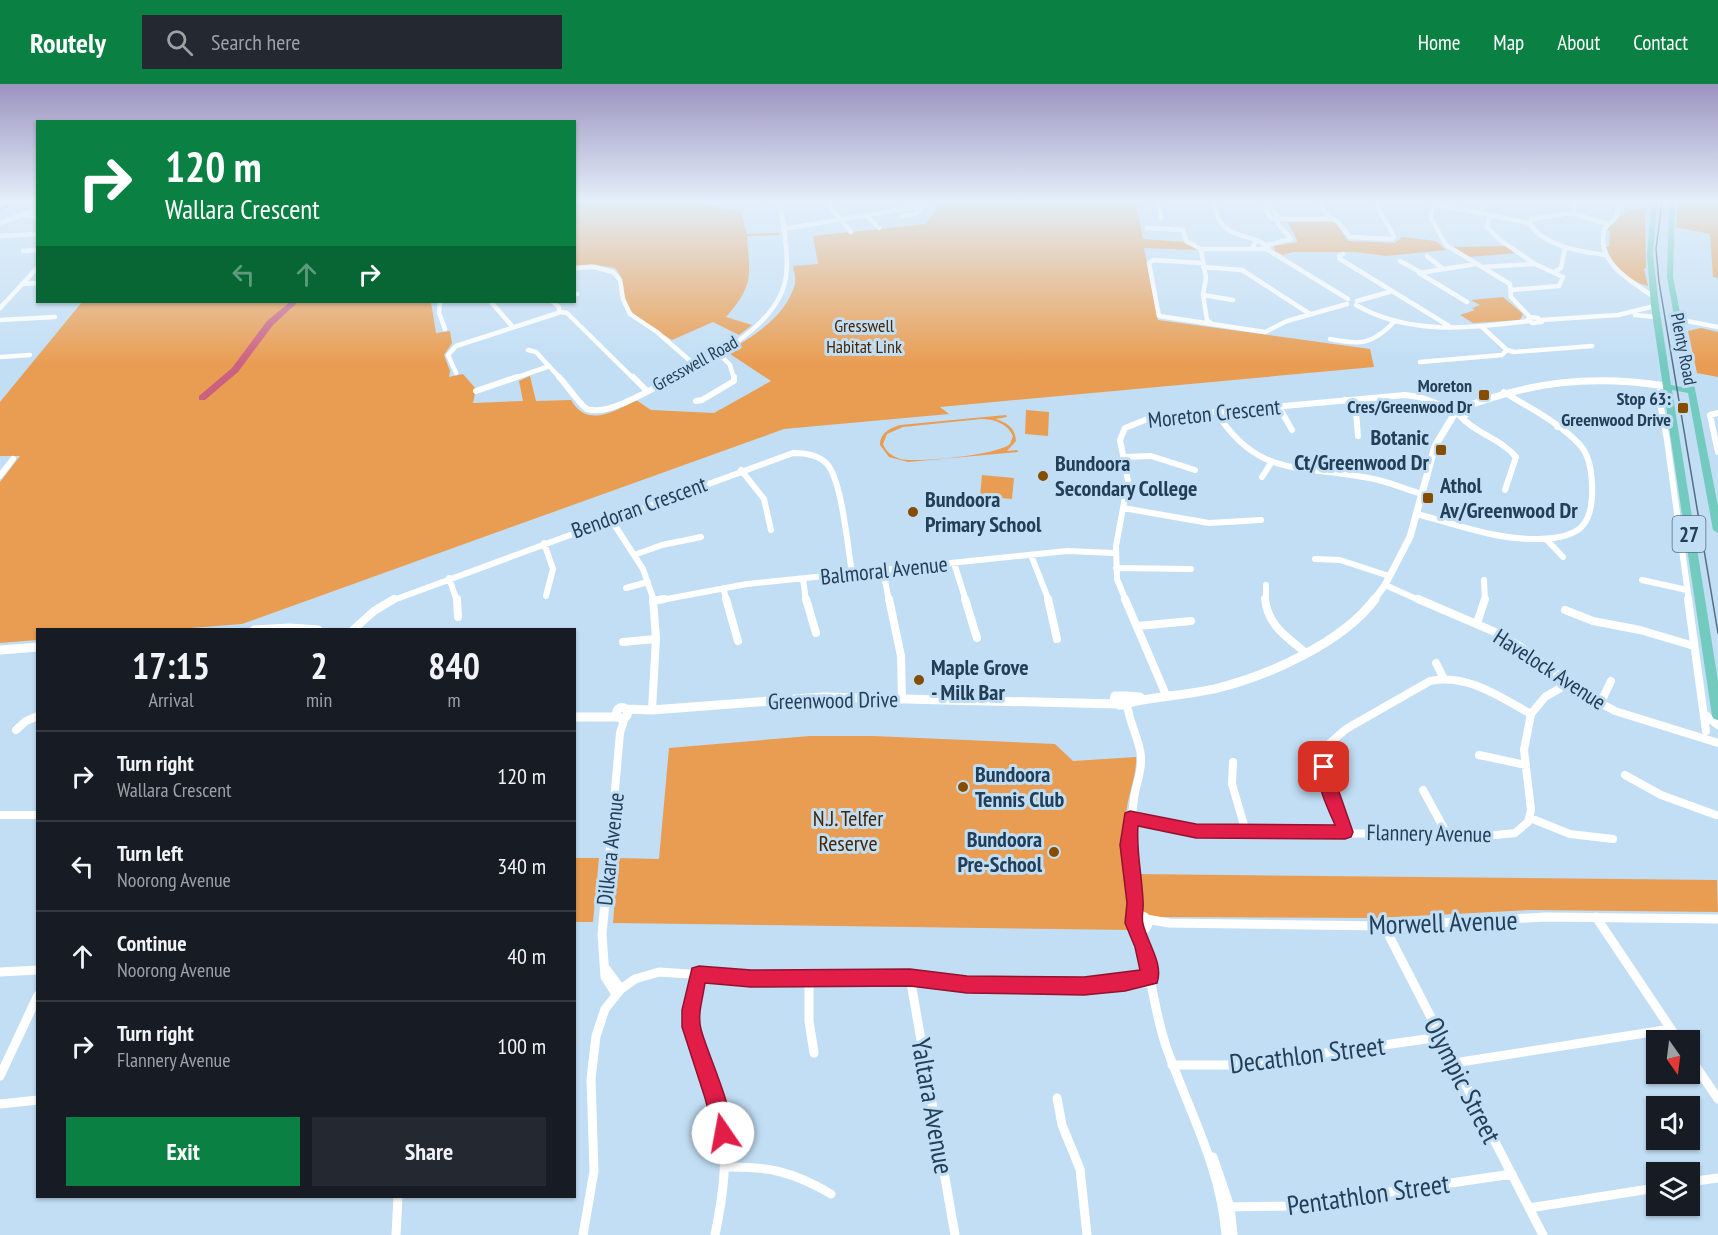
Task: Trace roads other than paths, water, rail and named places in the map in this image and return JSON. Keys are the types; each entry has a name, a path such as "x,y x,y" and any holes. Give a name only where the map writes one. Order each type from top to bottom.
{"highway":[{"name":"Plenty Road","path":"1651,257 1655,306 1666,318 1692,391 1718,530"},
{"name":"Plenty Road","path":"1669,257 1662,388 1716,682 1718,716"},
{"path":"1662,388 1692,391"}],"street":[{"name":"Gresswell Road","path":"528,350 536,352 547,367 576,394 584,407 590,410 609,409 718,352 754,329 779,300 786,279 785,257"},
{"path":"1202,257 1206,278 1203,295 1207,320 1212,324"},
{"path":"1282,257 1347,302"},
{"path":"1339,257 1449,326"},
{"path":"1428,257 1442,268"},
{"path":"1465,257 1506,280 1512,290 1511,297 1530,319 1539,324 1541,320 1617,315 1666,318 1718,327"},
{"path":"1529,257 1534,264"},
{"path":"1556,271 1561,268 1563,257"},
{"path":"1606,257 1628,280 1654,297"},
{"path":"1400,261 1467,302"},
{"path":"1310,314 1242,270 1149,262 1159,316 1265,332 1287,321 1310,314 1347,302 1356,303 1389,292 1389,289"},
{"path":"1420,272 1480,265 1534,264 1556,271 1563,277 1559,286 1512,290"},
{"path":"576,268 591,267 614,272 621,282 622,299 630,314 657,332 695,364"},
{"path":"0,308 36,269"},
{"path":"1628,280 1653,288"},
{"path":"22,284 36,283"},
{"path":"1203,295 1233,300"},
{"path":"440,303 440,313 445,329"},
{"path":"492,303 512,326"},
{"path":"554,303 559,307 558,311"},
{"path":"1356,303 1366,312 1413,327 1482,327 1530,319"},
{"path":"1617,315 1655,306"},
{"path":"456,373 448,355 455,346 558,311 567,314 646,390"},
{"path":"0,320 55,317"},
{"path":"1330,339 1363,344 1381,336 1394,322"},
{"path":"1482,327 1507,350 1514,352 1592,346"},
{"path":"1420,362 1502,355 1507,350"},
{"path":"700,401 732,384 735,379 727,359 718,352"},
{"path":"0,357 30,355"},
{"path":"476,392 547,367"},
{"name":"Greenwood Drive","path":"576,717 811,697 1059,704 1122,702 1202,691 1247,680 1306,653 1351,626 1370,607 1385,585 1413,529 1435,446 1458,414 1472,405 1504,392 1540,384 1610,378 1633,379 1662,388"},
{"path":"1417,514 1502,537 1546,539 1567,534 1580,527 1589,518 1592,508 1588,457 1578,443 1504,392"},
{"name":"Moreton Crescent","path":"1166,695 1117,579 1115,553 1128,481 1120,440 1122,433 1129,425 1150,418 1405,395 1419,397 1458,414 1509,447 1516,457 1505,490"},
{"path":"1345,400 1356,412 1358,436"},
{"path":"1664,402 1662,421 1667,440 1706,731"},
{"path":"1279,406 1292,430"},
{"path":"1216,412 1236,441 1255,457 1271,464 1371,478 1422,494"},
{"path":"1718,413 1710,415 1718,452"},
{"path":"1638,416 1662,421"},
{"path":"1557,427 1582,422"},
{"name":"Bendoran Crescent","path":"355,628 374,611 391,600 779,455 792,453 812,455 829,465 835,476 852,573"},
{"path":"1123,457 1151,456 1195,470"},
{"path":"0,476 13,459"},
{"path":"1262,477 1271,464"},
{"path":"741,470 764,499 771,530"},
{"path":"1124,508 1214,524 1261,520"},
{"path":"609,518 634,555 648,582 654,600 652,710"},
{"path":"634,555 662,545 701,537"},
{"path":"1546,539 1563,557"},
{"path":"544,543 553,560 555,570 546,596"},
{"name":"Balmoral Avenue","path":"654,600 723,588 1077,550 1115,553"},
{"path":"1681,551 1692,553"},
{"path":"1031,555 1049,601 1057,639"},
{"path":"1315,559 1340,560 1389,576"},
{"path":"954,563 977,638"},
{"path":"1116,568 1191,569"},
{"path":"883,570 901,656 902,699"},
{"path":"449,578 457,596 458,617"},
{"path":"802,579 808,610 816,633"},
{"path":"1477,623 1485,600 1484,580"},
{"path":"1642,580 1687,590"},
{"path":"626,588 648,582"},
{"path":"1266,585 1265,609 1269,618 1306,653"},
{"name":"Havelock Avenue","path":"1385,585 1477,623 1521,646 1600,704 1624,715 1718,743"},
{"path":"723,588 738,640"},
{"path":"1565,610 1593,621 1640,630 1694,646"},
{"path":"1138,626 1191,621"},
{"path":"623,642 655,639"},
{"path":"0,650 36,647"},
{"path":"1436,663 1443,677"},
{"path":"1345,832 1324,773 1324,759 1330,743 1346,729 1430,681 1443,677 1473,685 1531,714"},
{"path":"1600,704 1611,681"},
{"path":"1569,683 1545,697 1531,714 1524,750 1532,810 1530,818 1551,829 1577,838 1613,839"},
{"path":"1122,702 1139,748 1141,763 1130,817 1129,861 1135,903 1143,923 1144,947 1160,1028 1172,1065 1201,1131 1227,1207 1233,1235"},
{"name":"Dilkara Avenue","path":"618,992 608,983 603,964 602,934 622,714"},
{"path":"1704,714 1718,725"},
{"path":"16,730 26,721 36,717"},
{"path":"1479,755 1526,765"},
{"path":"1233,762 1232,784 1246,832"},
{"path":"1624,775 1660,795 1716,814"},
{"path":"1423,790 1447,834"},
{"path":"0,815 36,815"},
{"name":"Flannery Avenue","path":"1130,817 1184,830 1447,834 1510,834 1521,830 1530,818"},
{"name":"Morwell Avenue","path":"1143,923 1384,926 1546,917 1718,919"},
{"path":"1454,1063 1671,1029 1596,918"},
{"name":"Olympic Street","path":"1384,926 1543,1235"},
{"path":"0,972 36,970"},
{"path":"585,1235 594,1171 591,1096 593,1060 601,1017 618,992 635,979 651,973 751,978 910,977 980,985 1095,986 1151,980"},
{"path":"699,974 691,1010 691,1027 720,1117 725,1167 715,1235"},
{"name":"Yaltara Avenue","path":"910,977 955,1235"},
{"path":"809,978 809,1021 814,1053"},
{"path":"0,1076 36,999"},
{"name":"Decathlon Street","path":"1172,1065 1239,1065 1441,1037"},
{"path":"1700,1072 1718,1099"},
{"path":"1057,1098 1062,1125 1080,1169 1087,1235"},
{"path":"0,1104 36,1100"},
{"path":"725,1167 752,1166 779,1169 808,1180 831,1194"},
{"name":"Pentathlon Street","path":"1227,1207 1295,1206 1512,1174"},
{"path":"1700,1180 1718,1178"},
{"path":"1529,1208 1646,1190"},
{"path":"396,1235 398,1198"},
{"path":"1226,1235 1227,1207"}],"waterway":[{"path":"202,398 235,370 270,323 293,303"}],"tram line":[{"path":"1657,257 1718,633"}],"place":[{"name":"Moreton Cres/Greenwood Dr","path":"1484,395"},
{"name":"Stop 63: Greenwood Drive","path":"1683,408"},
{"name":"Botanic Ct/Greenwood Dr","path":"1441,450"},
{"name":"Bundoora Secondary College","path":"1043,476"},
{"name":"Athol Av/Greenwood Dr","path":"1428,498"},
{"name":"Bundoora Primary School","path":"913,512"},
{"name":"Maple Grove - Milk Bar","path":"919,680"},
{"name":"Bundoora Tennis Club","path":"963,787"},
{"name":"Bundoora Pre-School","path":"1054,852"}],"park label":[{"name":"Gresswell Habitat Link","path":"864,335"},
{"name":"N.J. Telfer Reserve","path":"848,830"}]}
